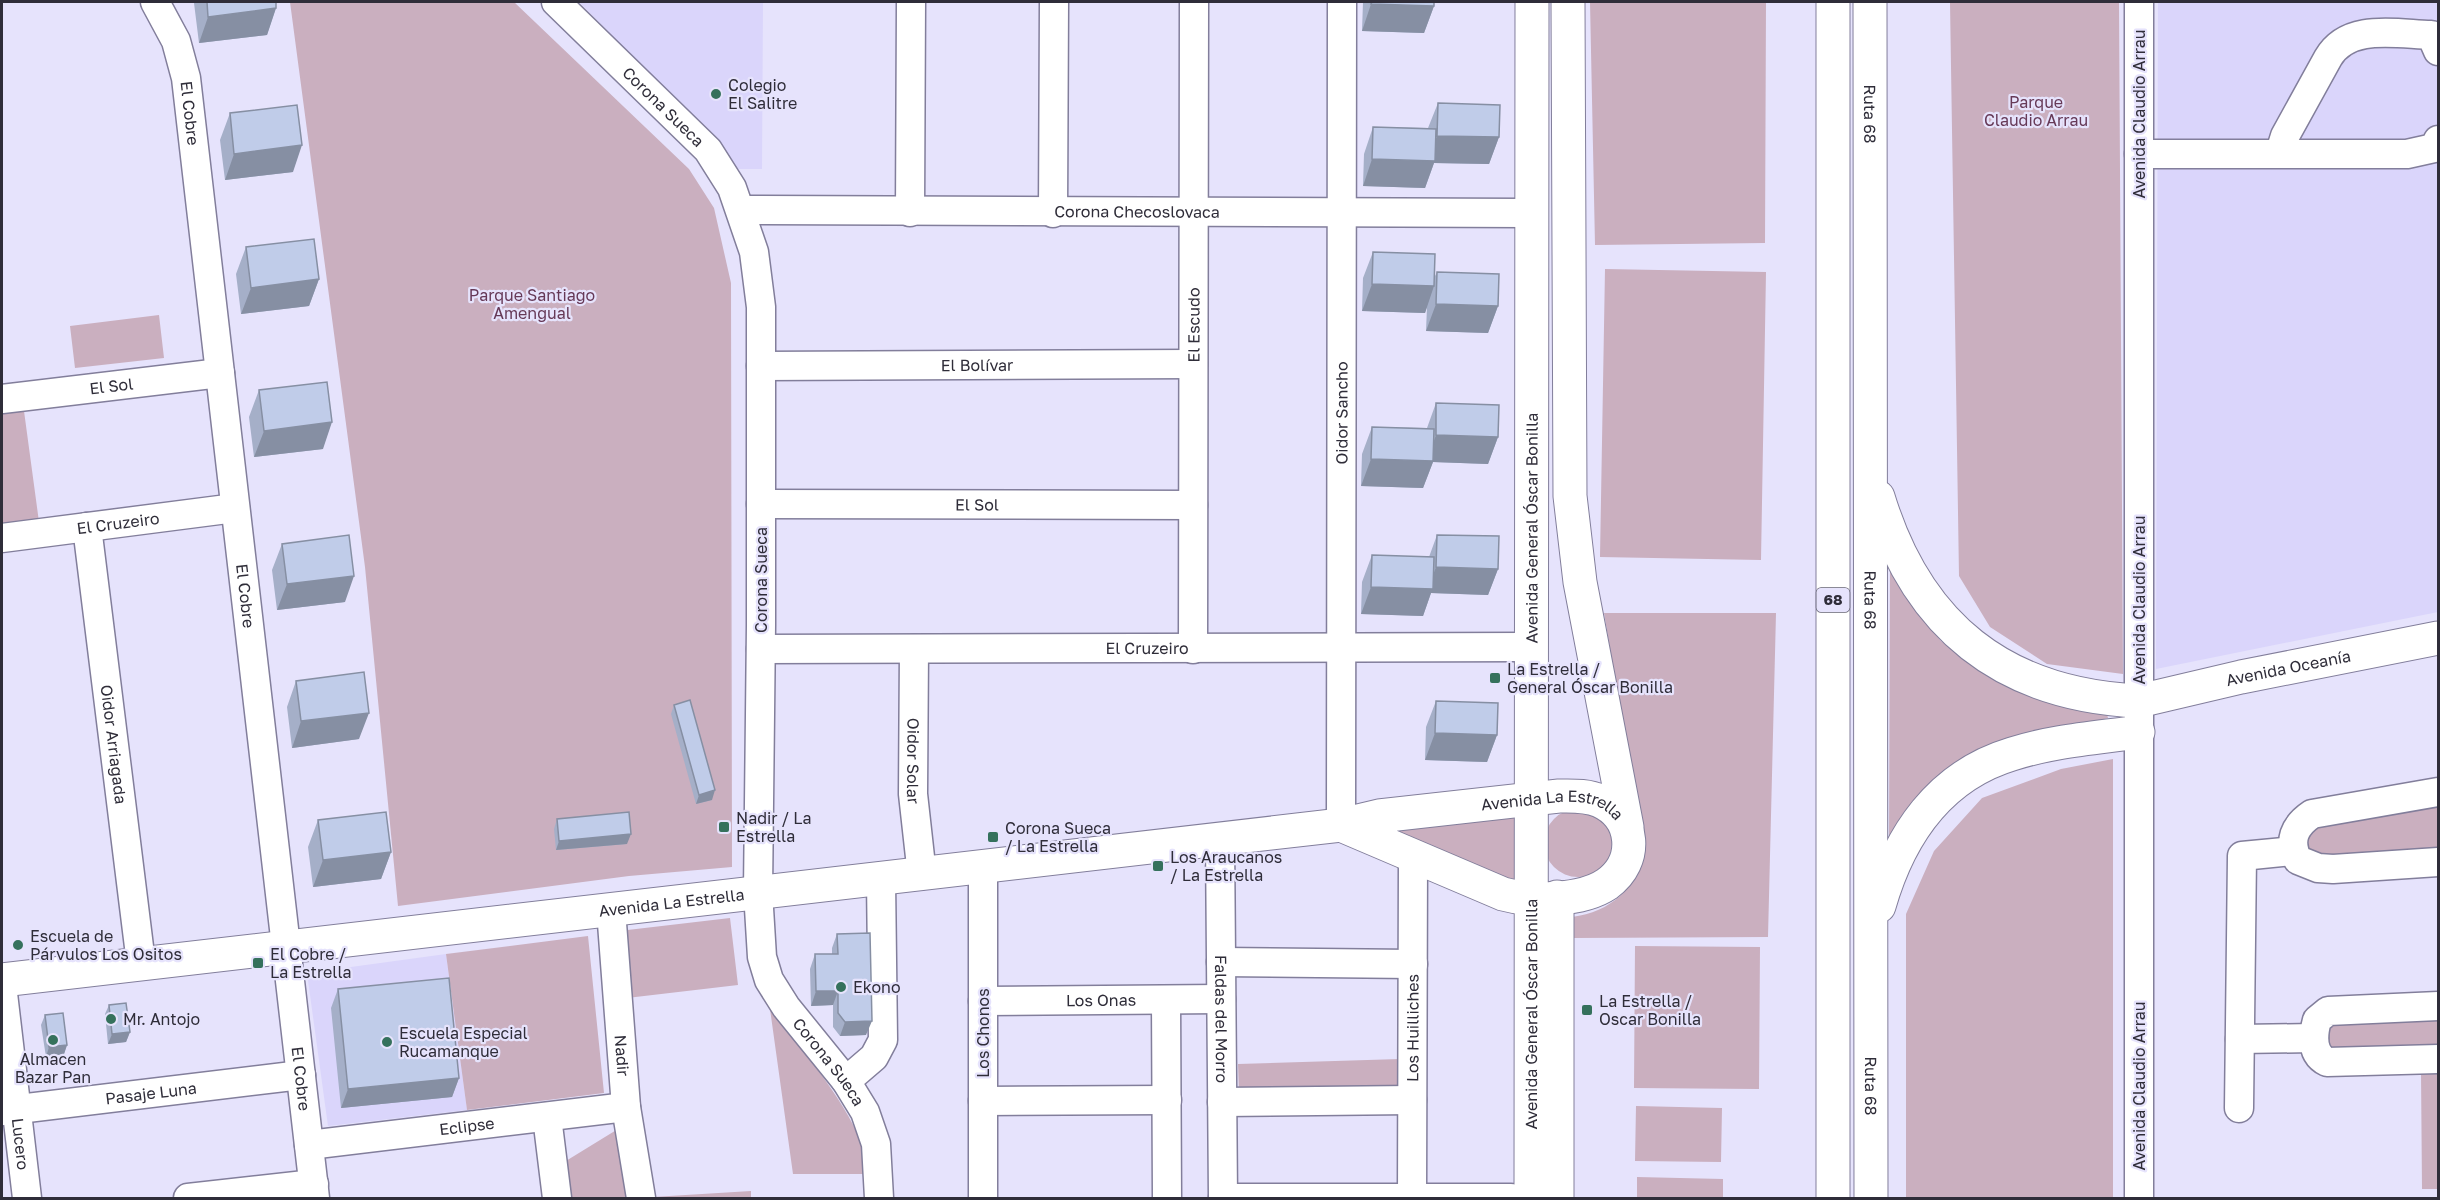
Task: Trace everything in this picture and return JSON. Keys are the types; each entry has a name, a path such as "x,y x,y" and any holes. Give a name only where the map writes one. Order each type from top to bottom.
{"main road":[{"name":"Avenida General Óscar Bonilla","path":"1532,2 1531,799 1544,899 1557,1198"},
{"path":"1569,2 1570,496 1580,582 1627,826"},
{"name":"68","path":"1833,2 1833,1198"},
{"name":"Ruta 68","path":"1870,2 1871,1198"},
{"path":"1870,469 1888,529 1908,571 1935,610 1970,644 2009,670 2064,691 2111,700 2139,717"},
{"name":"Avenida Oceanía","path":"2139,717 2241,677 2439,638"},
{"path":"1872,931 1893,869 1917,823 1930,805 1954,783 1991,761 2028,749 2056,744 2100,727 2139,717"},
{"name":"Avenida La Estrella","path":"2,982 141,963 983,868 1341,825 1379,816 1531,799 1572,796 1594,799 1609,807 1627,826 1629,843 1626,859 1612,879 1600,888 1544,899 1503,894 1341,825"},
{"name":"Avenida General Óscar Bonilla","path":"1532,1198 1544,899"}],"street":[{"name":"El Cobre","path":"155,2 176,41 186,78 314,1191"},
{"name":"Corona Sueca","path":"556,2 708,150 732,188 754,252 759,282 761,366 758,892 761,947 769,980 786,1007 846,1081 865,1112 876,1144 879,1198"},
{"path":"910,212 911,2"},
{"path":"1053,2 1053,213"},
{"name":"El Escudo","path":"1192,648 1194,2"},
{"name":"Oidor Sancho","path":"1341,825 1342,2"},
{"name":"Avenida Claudio Arrau","path":"2139,2 2139,1198"},
{"path":"2280,152 2285,136 2334,47 2344,40 2365,34 2431,35 2439,51"},
{"path":"2139,154 2280,152 2407,154 2434,148 2439,140"},
{"name":"Corona Checoslovaca","path":"741,210 1053,213 1532,213"},
{"name":"El Bolívar","path":"761,366 1193,364"},
{"name":"El Sol","path":"2,399 220,373"},
{"name":"El Sol","path":"761,504 1193,505"},
{"name":"El Cruzeiro","path":"2,538 235,508"},
{"name":"Oidor Arriagada","path":"87,527 141,963"},
{"name":"El Cruzeiro","path":"761,649 1531,647"},
{"name":"Oidor Solar","path":"914,649 913,794 922,875"},
{"path":"2439,792 2312,814 2295,829 2292,838 2298,860 2305,864 2333,869 2439,862"},
{"name":"Faldas del Morro","path":"1220,839 1223,1198"},
{"path":"2240,1108 2242,856 2294,851"},
{"name":"Los Huilliches","path":"1412,1198 1413,857"},
{"name":"Los Chonos","path":"983,868 983,1198"},
{"path":"846,1081 874,1056 883,1040 881,880"},
{"name":"Nadir","path":"611,910 626,1107 641,1198"},
{"path":"1221,962 1413,964"},
{"name":"Lucero","path":"2,982 9,1110 27,1198"},
{"name":"Los Onas","path":"983,1000 1221,999"},
{"path":"1166,1000 1167,1198"},
{"path":"2439,1006 2328,1011 2317,1020 2314,1038 2317,1053 2327,1062 2439,1059"},
{"path":"2240,1039 2314,1038"},
{"name":"Pasaje Luna","path":"9,1110 300,1075"},
{"path":"983,1101 1167,1100"},
{"path":"1222,1102 1412,1100"},
{"name":"Eclipse","path":"309,1145 626,1107"},
{"path":"547,1117 557,1198"},
{"path":"188,1198 314,1191"},
{"path":"1223,1198 1511,1198"}],"shaded area":[{"name":"Colegio El Salitre","path":"579,2 763,2 762,169 734,169 678,102"},
{"path":"2158,2 2438,2 2438,612 2156,669"},
{"name":"Escuela Especial Rucamanque","path":"446,954 467,1110 328,1126 307,973"}],"green space":[{"name":"Parque Santiago Amengual","path":"290,2 514,2 689,169 714,208 731,283 732,867 629,876 398,906 365,567"},
{"path":"1590,2 1766,2 1765,243 1595,245"},
{"name":"Parque Claudio Arrau","path":"1950,2 2119,2 2123,674 2047,664 1990,627 1959,576"},
{"path":"1605,269 1766,272 1761,560 1600,557"},
{"path":"159,315 164,358 75,368 70,326"},
{"path":"24,411 39,522 2,525 2,413"},
{"path":"1890,568 1905,597 1941,641 1994,677 2105,706 2108,718 2034,736 1889,843"},
{"path":"1604,613 1776,613 1768,937 1574,938 1572,917 1599,910 1620,896 1635,876 1644,850"},
{"path":"2113,759 2113,1198 1906,1198 1906,914 1934,851 1982,798 2061,769"},
{"path":"2438,798 2438,857 2307,860 2298,830"},
{"path":"1515,809 1514,886 1396,837 1395,825"},
{"path":"1585,809 1597,815 1606,824 1612,836 1610,856 1602,867 1585,877 1571,877 1554,867 1546,856 1544,836 1554,819 1565,811"},
{"path":"730,918 738,985 627,998 619,931"},
{"path":"588,936 604,1093 467,1110 446,954"},
{"path":"1635,946 1760,947 1759,1089 1634,1088"},
{"path":"770,1009 823,1077 847,1114 865,1154 866,1174 793,1174"},
{"path":"2438,1017 2438,1053 2331,1055 2325,1024"},
{"path":"1400,1059 1401,1089 1239,1093 1238,1064"},
{"path":"2421,1072 2438,1072 2438,1189 2422,1189"},
{"path":"1636,1106 1722,1108 1721,1162 1635,1161"},
{"path":"618,1129 631,1198 565,1198 561,1164"},
{"path":"1637,1177 1723,1179 1723,1198 1637,1198"},
{"path":"751,1191 751,1198 653,1197"}],"building":[{"path":"207,2 276,2 276,8 208,17"},
{"path":"1372,2 1434,2 1434,6 1371,4"},
{"path":"1438,103 1500,105 1499,137 1437,136"},
{"path":"297,105 302,145 234,154 230,113"},
{"path":"1373,127 1436,129 1435,161 1372,159"},
{"path":"314,239 319,279 251,288 246,247"},
{"path":"1373,252 1435,254 1434,286 1372,284"},
{"path":"1437,272 1499,274 1498,306 1436,304"},
{"path":"327,382 332,422 264,431 259,390"},
{"path":"1436,403 1499,405 1498,437 1436,435"},
{"path":"1372,427 1434,429 1433,461 1371,459"},
{"path":"349,535 354,576 287,584 282,544"},
{"path":"1437,535 1499,536 1498,569 1436,567"},
{"path":"1372,555 1434,557 1433,589 1371,587"},
{"path":"364,672 369,713 301,721 296,681"},
{"path":"690,700 715,790 699,795 674,705"},
{"path":"1436,701 1498,703 1497,735 1435,733"},
{"path":"386,812 391,852 323,860 318,820"},
{"path":"629,812 631,834 559,841 557,819"},
{"name":"Ekono","path":"870,933 872,1021 845,1022 838,1013 838,991 816,991 815,954 838,954 837,934"},
{"path":"449,978 459,1078 348,1089 338,989"},
{"path":"126,1003 130,1032 112,1034 109,1005"},
{"path":"63,1013 67,1045 49,1047 45,1015"}],"place":[{"name":"Colegio El Salitre","path":"716,94"},
{"name":"La Estrella / General Óscar Bonilla","path":"1495,678"},
{"name":"Nadir / La Estrella","path":"724,827"},
{"name":"Corona Sueca / La Estrella","path":"993,837"},
{"name":"Los Araucanos / La Estrella","path":"1158,866"},
{"name":"Escuela de Párvulos Los Ositos","path":"18,945"},
{"name":"El Cobre / La Estrella","path":"258,963"},
{"name":"Ekono","path":"841,987"},
{"name":"La Estrella / Oscar Bonilla","path":"1587,1010"},
{"name":"Mr. Antojo","path":"111,1019"},
{"name":"Almacen Bazar Pan","path":"53,1040"},
{"name":"Escuela Especial Rucamanque","path":"387,1042"}]}
